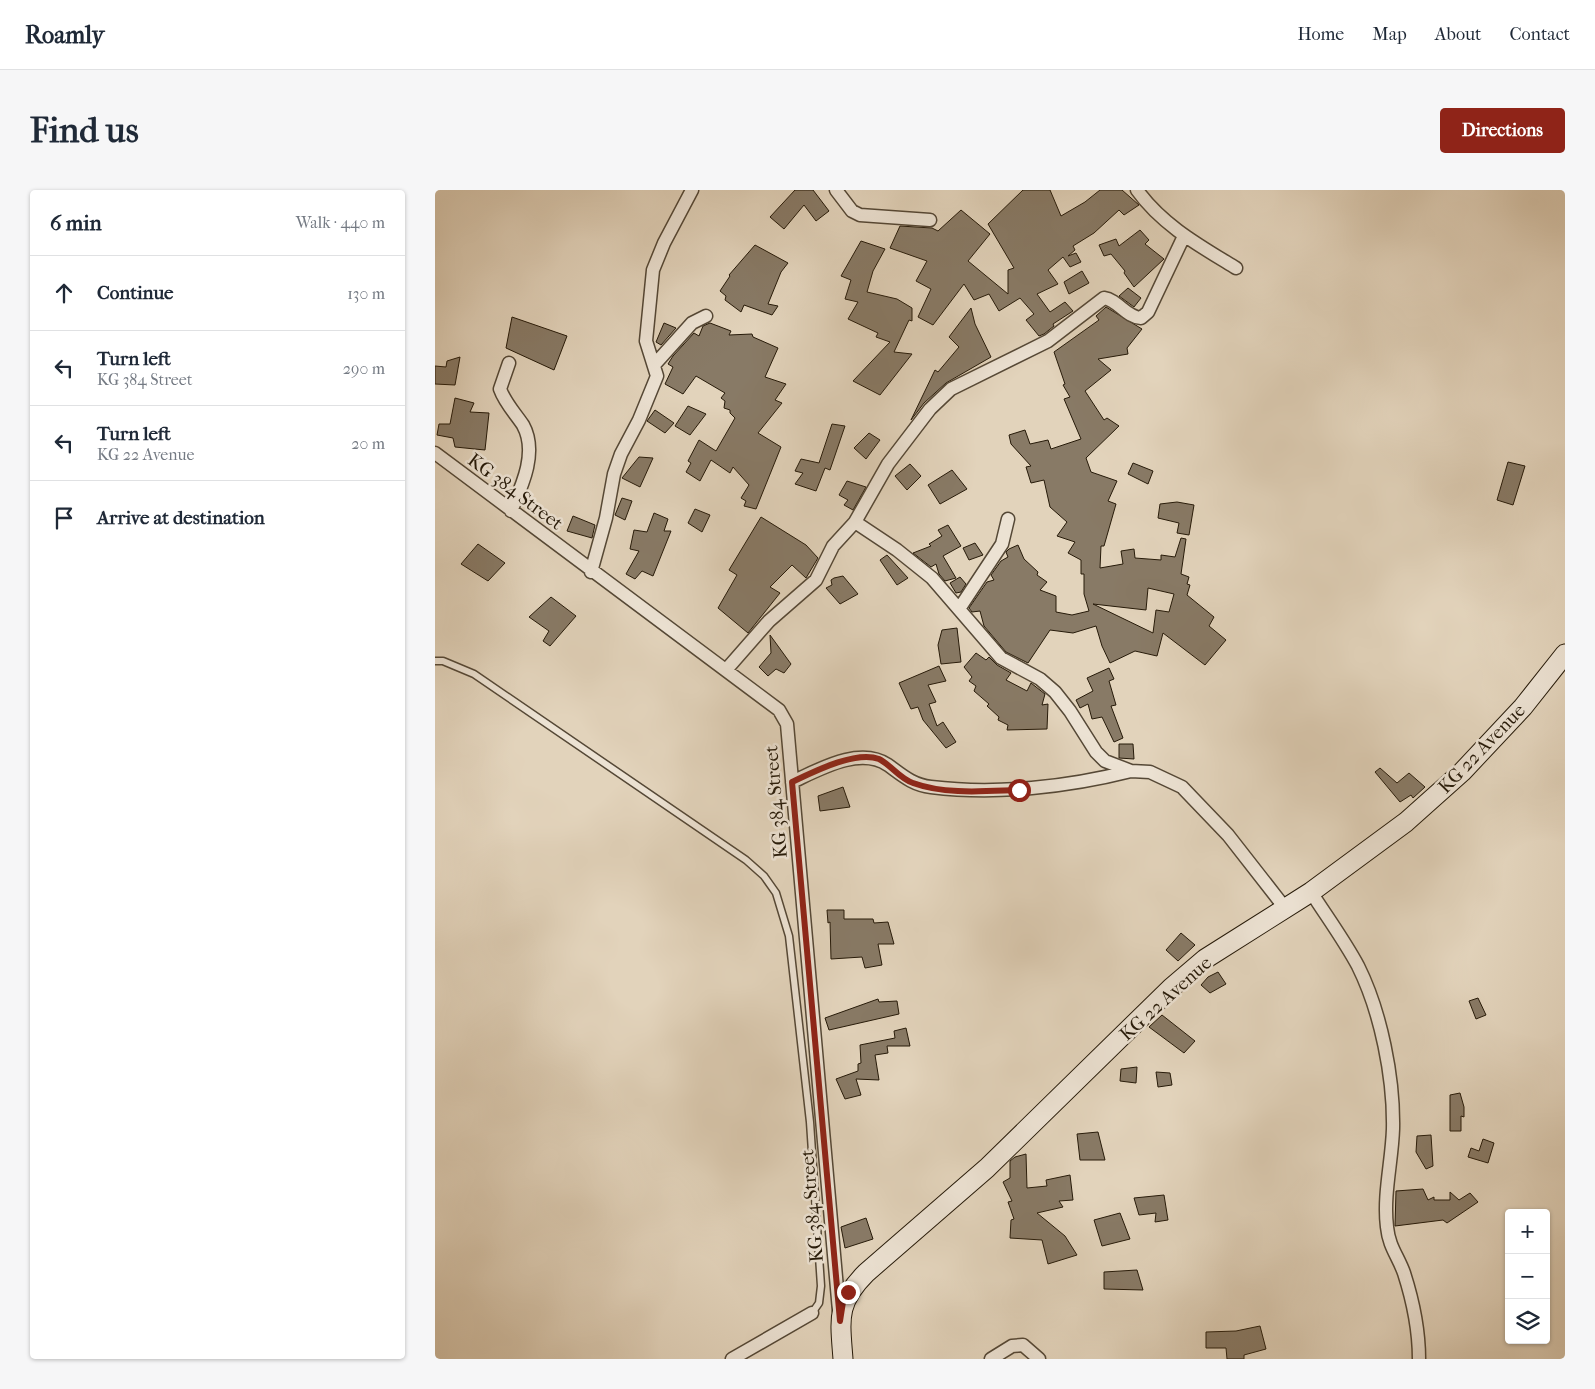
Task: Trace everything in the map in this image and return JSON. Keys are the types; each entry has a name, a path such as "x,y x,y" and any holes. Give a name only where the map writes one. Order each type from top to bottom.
{"street":[{"path":"591,572 606,518 614,474 621,454 652,392 657,376 655,364 646,341 653,270 664,243 692,190"},
{"path":"836,190 852,211 860,215 930,220"},
{"path":"1137,190 1146,202 1183,236 1236,268"},
{"path":"726,670 769,621 816,580 833,546 855,522 889,464 911,432 930,409 951,389 1048,341 1104,298 1110,299 1135,318 1141,318 1148,312 1183,236"},
{"path":"655,364 692,323 707,316"},
{"path":"509,363 500,389 524,427 528,449 525,478 511,511"},
{"name":"KG 384 Street","path":"435,453 591,572 726,670 779,710 784,716 787,724 840,1321"},
{"path":"959,609 1002,544 1008,519"},
{"path":"855,522 897,550 931,578 1001,658 1040,679 1055,692 1070,711 1096,752 1105,761 1131,772"},
{"name":"KG 22 Avenue","path":"843,1359 840,1321 843,1302 848,1292 866,1272 987,1168 1171,988 1205,959 1311,892 1406,822 1462,772 1523,706 1565,654"},
{"path":"792,782 841,762 862,756 878,759 911,783 979,792 1019,790 1106,778 1131,772 1151,772 1182,788 1228,835 1285,908"},
{"path":"1311,892 1339,933 1358,968 1373,1008 1385,1056 1391,1082 1393,1129 1386,1201 1387,1226 1390,1248 1403,1271 1411,1298 1419,1336 1419,1359"},
{"path":"732,1359 812,1313"},
{"path":"991,1359 1012,1346 1023,1345 1039,1359"}],"lane":[{"path":"435,661 443,661 474,674 738,854 764,876 776,893 789,936 810,1122 821,1286 819,1303 812,1313"}],"building":[{"path":"795,190 813,190 829,211 816,221 804,205 784,229 770,217"},
{"path":"1023,190 1050,190 1061,216 1085,202 1100,190 1122,190 1139,205 1124,215 1119,210 1094,233 1073,246 1075,250 1068,256 1076,253 1081,262 1070,267 1063,257 1048,270 1058,284 1037,294 1050,312 1065,302 1073,311 1053,324 1054,326 1044,334 1039,336 1026,320 1034,314 1020,298 999,311 989,294 974,300 964,284 933,325 918,317 931,289 916,281 927,261 890,248 900,226 932,228 938,231 961,210 990,234 968,261 1008,294 1008,270 1014,268 988,224"},
{"path":"1140,230 1149,240 1145,244 1164,259 1134,287 1124,273 1125,271 1111,254 1104,256 1099,245 1116,239 1119,246"},
{"path":"861,241 885,249 873,271 867,292 897,299 912,308 912,321 909,320 894,352 912,354 880,395 853,381 890,342 876,337 878,333 848,319 858,302 845,299 851,280 841,276"},
{"path":"755,245 788,263 781,272 768,304 778,306 772,315 744,305 741,312 725,300 726,296 720,291 729,275"},
{"path":"1082,271 1089,283 1069,294 1064,282"},
{"path":"1128,288 1141,298 1134,307 1119,296"},
{"path":"1106,307 1142,329 1127,348 1128,354 1098,359 1111,370 1085,391 1104,420 1107,418 1119,426 1086,458 1091,472 1117,481 1108,501 1116,504 1104,546 1101,546 1100,568 1123,564 1121,551 1134,549 1135,558 1161,560 1161,555 1175,557 1181,538 1186,539 1181,574 1189,577 1187,584 1190,585 1187,595 1214,617 1209,626 1226,640 1205,665 1163,633 1157,656 1135,651 1110,663 1096,626 1073,633 1050,630 1028,663 1006,652 984,626 980,611 972,612 969,608 987,582 994,580 991,575 1001,561 1008,557 1006,552 1018,545 1024,559 1038,572 1037,575 1047,582 1040,590 1056,596 1056,612 1072,615 1089,611 1084,594 1084,574 1081,574 1081,560 1068,553 1075,542 1057,536 1067,522 1050,507 1044,480 1031,483 1026,467 1031,466 1011,444 1009,435 1025,430 1030,444 1048,440 1051,449 1081,439 1064,399 1070,397 1063,385 1065,384 1054,352 1099,320 1096,316","holes":["1148,588 1174,594 1169,612 1156,610 1153,633 1093,604 1146,610"]},
{"path":"971,308 975,324 991,357 946,383 924,403 911,420 935,370 938,372 959,347 949,337"},
{"path":"512,317 567,336 554,370 506,348"},
{"path":"664,323 676,328 661,345 656,342"},
{"path":"710,323 731,331 729,335 752,334 753,337 778,348 765,377 786,384 775,400 782,403 758,433 781,447 756,509 744,506 746,501 741,498 749,485 733,467 730,473 711,460 700,481 686,472 691,463 688,461 699,440 716,451 735,418 730,413 730,410 724,408 725,401 721,398 725,393 696,376 683,394 665,384 673,367 668,364 673,356 694,333 699,336 703,326"},
{"path":"460,357 455,385 435,384 435,366 446,367 447,361"},
{"path":"455,398 474,403 470,412 489,413 485,450 455,447 453,438 437,435 439,424 450,424"},
{"path":"688,406 706,414 690,435 675,426"},
{"path":"655,410 674,423 665,433 647,421"},
{"path":"832,424 845,426 830,470 825,468 816,491 795,484 803,473 795,471 801,459 819,463"},
{"path":"869,433 880,440 866,459 854,448"},
{"path":"639,457 653,458 640,487 622,478"},
{"path":"1508,462 1525,466 1513,505 1497,500"},
{"path":"1133,463 1153,471 1148,484 1128,474"},
{"path":"910,464 921,476 907,490 895,476"},
{"path":"952,470 967,489 940,504 928,485"},
{"path":"847,481 866,487 853,510 844,505 848,500 839,495"},
{"path":"622,498 632,501 625,520 615,515"},
{"path":"1177,502 1194,505 1189,535 1177,533 1179,523 1158,518 1160,504"},
{"path":"695,509 710,515 702,532 688,523"},
{"path":"654,513 668,519 664,531 671,531 653,576 642,571 635,579 626,574 639,551 630,549 634,530 647,532"},
{"path":"573,516 595,525 592,538 567,531"},
{"path":"761,517 806,545 818,558 806,578 792,565 770,587 780,593 748,633 718,608 737,575 729,570"},
{"path":"948,525 961,546 943,556 956,578 945,581 939,574 936,564 931,567 913,553 931,546 929,544 942,536 938,530"},
{"path":"975,543 983,555 969,560 963,548"},
{"path":"478,544 505,563 488,581 461,564"},
{"path":"887,555 908,578 897,585 880,560"},
{"path":"843,576 858,594 840,604 826,588 832,585 831,580"},
{"path":"960,577 966,584 961,592 956,593 950,583"},
{"path":"551,597 576,616 550,646 543,641 549,631 529,617"},
{"path":"957,628 961,662 941,664 938,645 942,630"},
{"path":"770,635 791,664 784,673 776,669 768,676 759,667 771,653"},
{"path":"976,653 986,660 989,657 997,665 1011,673 1006,680 1027,691 1031,683 1045,694 1042,705 1048,704 1047,729 1007,730 1008,725 998,720 999,717 987,706 989,704 974,691 976,686 969,681 972,677 964,667"},
{"path":"939,666 946,681 928,685 936,702 929,704 937,726 943,722 956,742 946,748 923,720 918,707 911,709 899,683"},
{"path":"1109,668 1114,679 1109,681 1116,705 1111,706 1123,738 1114,742 1102,717 1092,719 1088,704 1080,708 1076,700 1093,691 1087,678"},
{"path":"1119,744 1133,744 1134,759 1119,758"},
{"path":"1380,768 1397,783 1409,773 1425,787 1413,798 1411,795 1400,802 1375,772"},
{"path":"843,787 850,807 820,811 818,796"},
{"path":"827,910 844,910 844,919 873,919 874,923 888,922 894,944 878,944 882,965 865,968 862,957 831,959 830,922 828,923"},
{"path":"1181,933 1195,945 1178,961 1166,950"},
{"path":"1218,972 1226,984 1210,993 1201,985 1208,977"},
{"path":"1478,998 1486,1015 1476,1019 1469,1001"},
{"path":"878,999 879,1002 897,1001 899,1014 829,1030 825,1018"},
{"path":"1162,1015 1195,1041 1184,1053 1149,1027"},
{"path":"906,1028 910,1046 887,1046 888,1053 875,1055 879,1080 856,1079 861,1095 845,1099 836,1079 858,1071 858,1064 861,1063 860,1045 895,1038 894,1031"},
{"path":"1137,1067 1136,1083 1120,1081 1121,1069"},
{"path":"1156,1072 1170,1073 1172,1085 1158,1087"},
{"path":"1460,1093 1464,1107 1464,1117 1461,1116 1461,1131 1450,1131 1450,1095"},
{"path":"1098,1132 1105,1160 1080,1160 1077,1134"},
{"path":"1431,1135 1433,1166 1426,1169 1416,1152 1417,1136"},
{"path":"1483,1139 1494,1143 1488,1163 1468,1157 1471,1148 1479,1151"},
{"path":"1026,1154 1027,1188 1047,1186 1046,1180 1070,1175 1073,1200 1059,1201 1063,1207 1037,1213 1065,1236 1077,1255 1048,1264 1042,1240 1010,1238 1011,1220 1014,1219 1008,1202 1012,1201 1003,1182 1010,1178 1010,1161 1015,1157"},
{"path":"1423,1189 1428,1200 1434,1197 1434,1200 1450,1200 1450,1192 1459,1200 1470,1193 1478,1202 1447,1223 1443,1220 1395,1226 1396,1191"},
{"path":"1164,1195 1168,1220 1155,1222 1156,1213 1139,1215 1134,1198"},
{"path":"1120,1213 1130,1239 1102,1246 1094,1220"},
{"path":"866,1218 873,1239 845,1248 841,1227"},
{"path":"1137,1270 1143,1290 1104,1289 1104,1272"},
{"path":"1260,1326 1266,1349 1244,1355 1244,1359 1227,1359 1226,1348 1206,1348 1206,1332 1236,1331"}],"route":[{"path":"848,1292 843,1302 840,1321 792,782 841,762 862,756 878,759 911,783 929,787 979,792 1019,790"}]}
